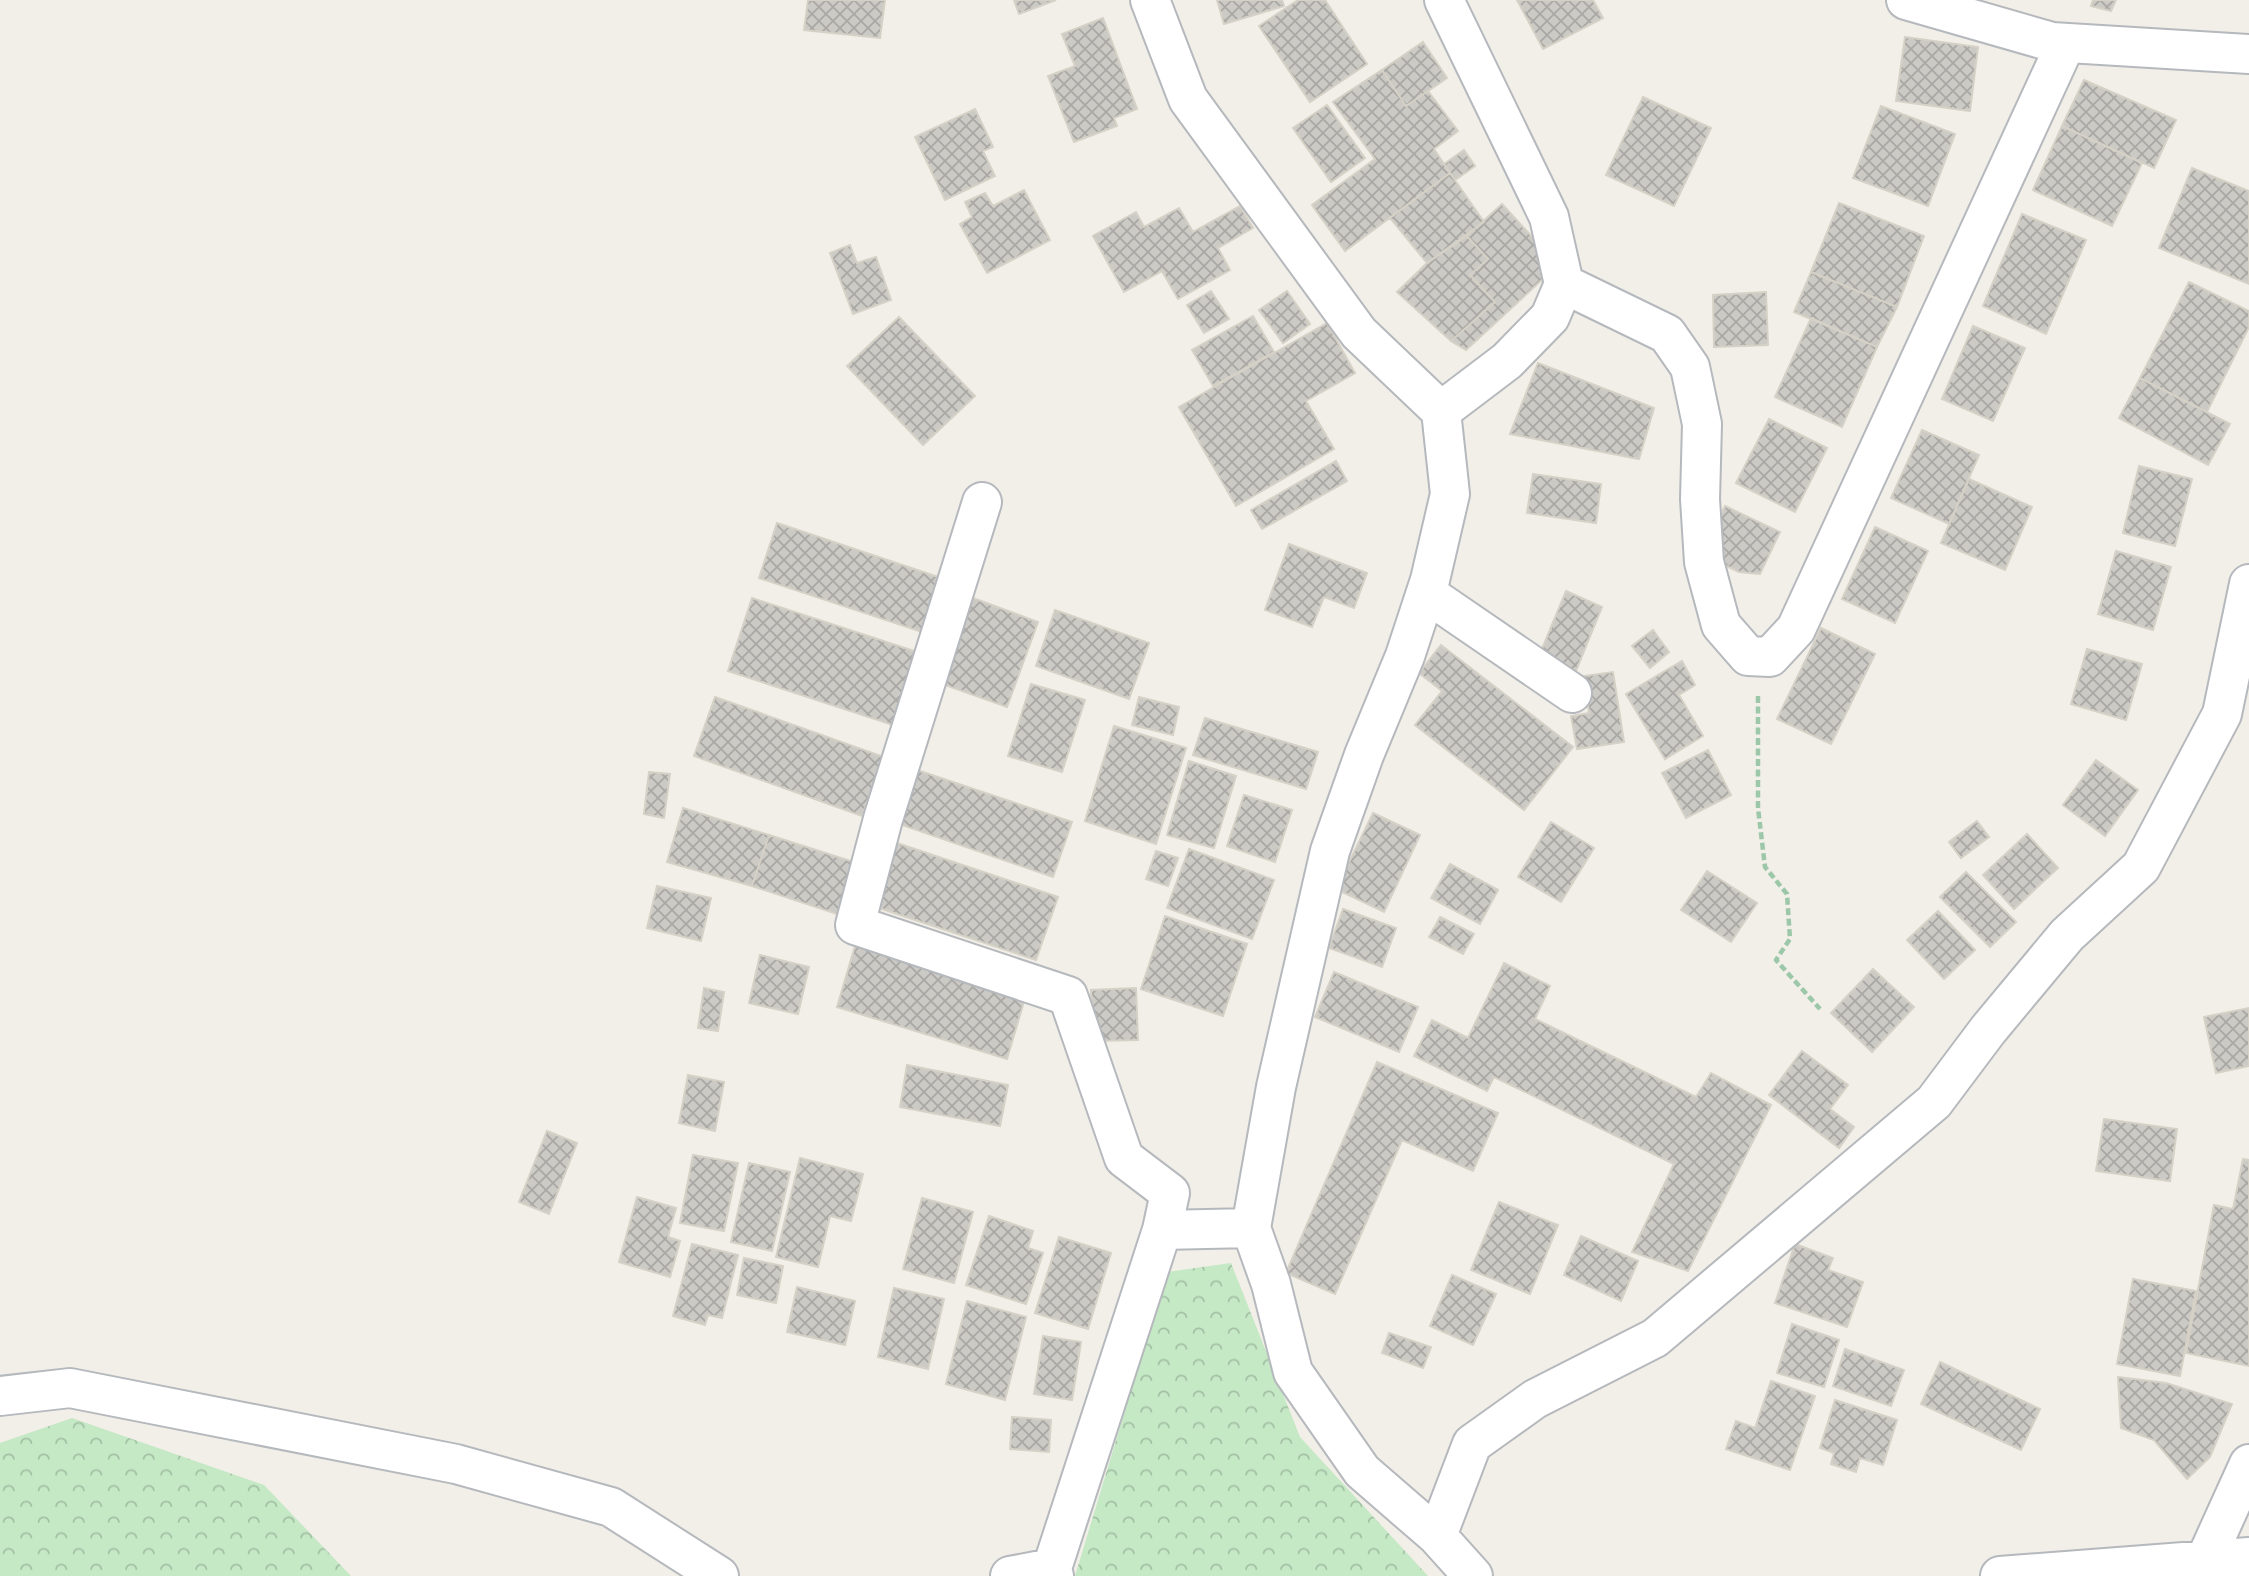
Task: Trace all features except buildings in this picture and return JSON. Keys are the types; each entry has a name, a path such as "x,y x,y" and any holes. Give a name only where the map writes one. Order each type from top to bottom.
{"street":[{"path":"1150,0 1188,99 1359,333 1441,411 1450,494 1426,593 1405,656 1364,755 1330,851 1276,1087 1251,1228 1271,1284 1293,1372 1362,1471 1437,1536 1474,1576"},
{"path":"1441,411 1507,361 1550,317 1564,284 1549,217 1444,0"},
{"path":"1906,0 2052,42 2249,54"},
{"path":"1564,284 1667,334 1690,367 1702,424 1700,499 1704,562 1721,625 1748,656 1770,657 1796,629 2066,43"},
{"path":"982,502 883,818 855,925 1068,996 1124,1158 1170,1193 1162,1230 1053,1572 1010,1576"},
{"path":"1437,1536 1472,1444 1535,1399 1655,1338 1934,1102 1988,1030 2067,934 2141,867 2222,714 2249,584"},
{"path":"1426,593 1572,693"},
{"path":"1162,1230 1251,1228"},
{"path":"0,1396 69,1388 456,1464 611,1507 719,1576"},
{"path":"2205,1561 2249,1464"},
{"path":"2000,1576 2249,1557"}],"path":[{"path":"1759,657 1758,807 1765,867 1787,894 1789,916 1790,939 1776,960 1820,1009"}],"green space":[{"path":"1231,1263 1300,1437 1428,1576 1075,1576 1167,1272"},
{"path":"72,1418 264,1485 351,1576 0,1576 0,1443"}]}
